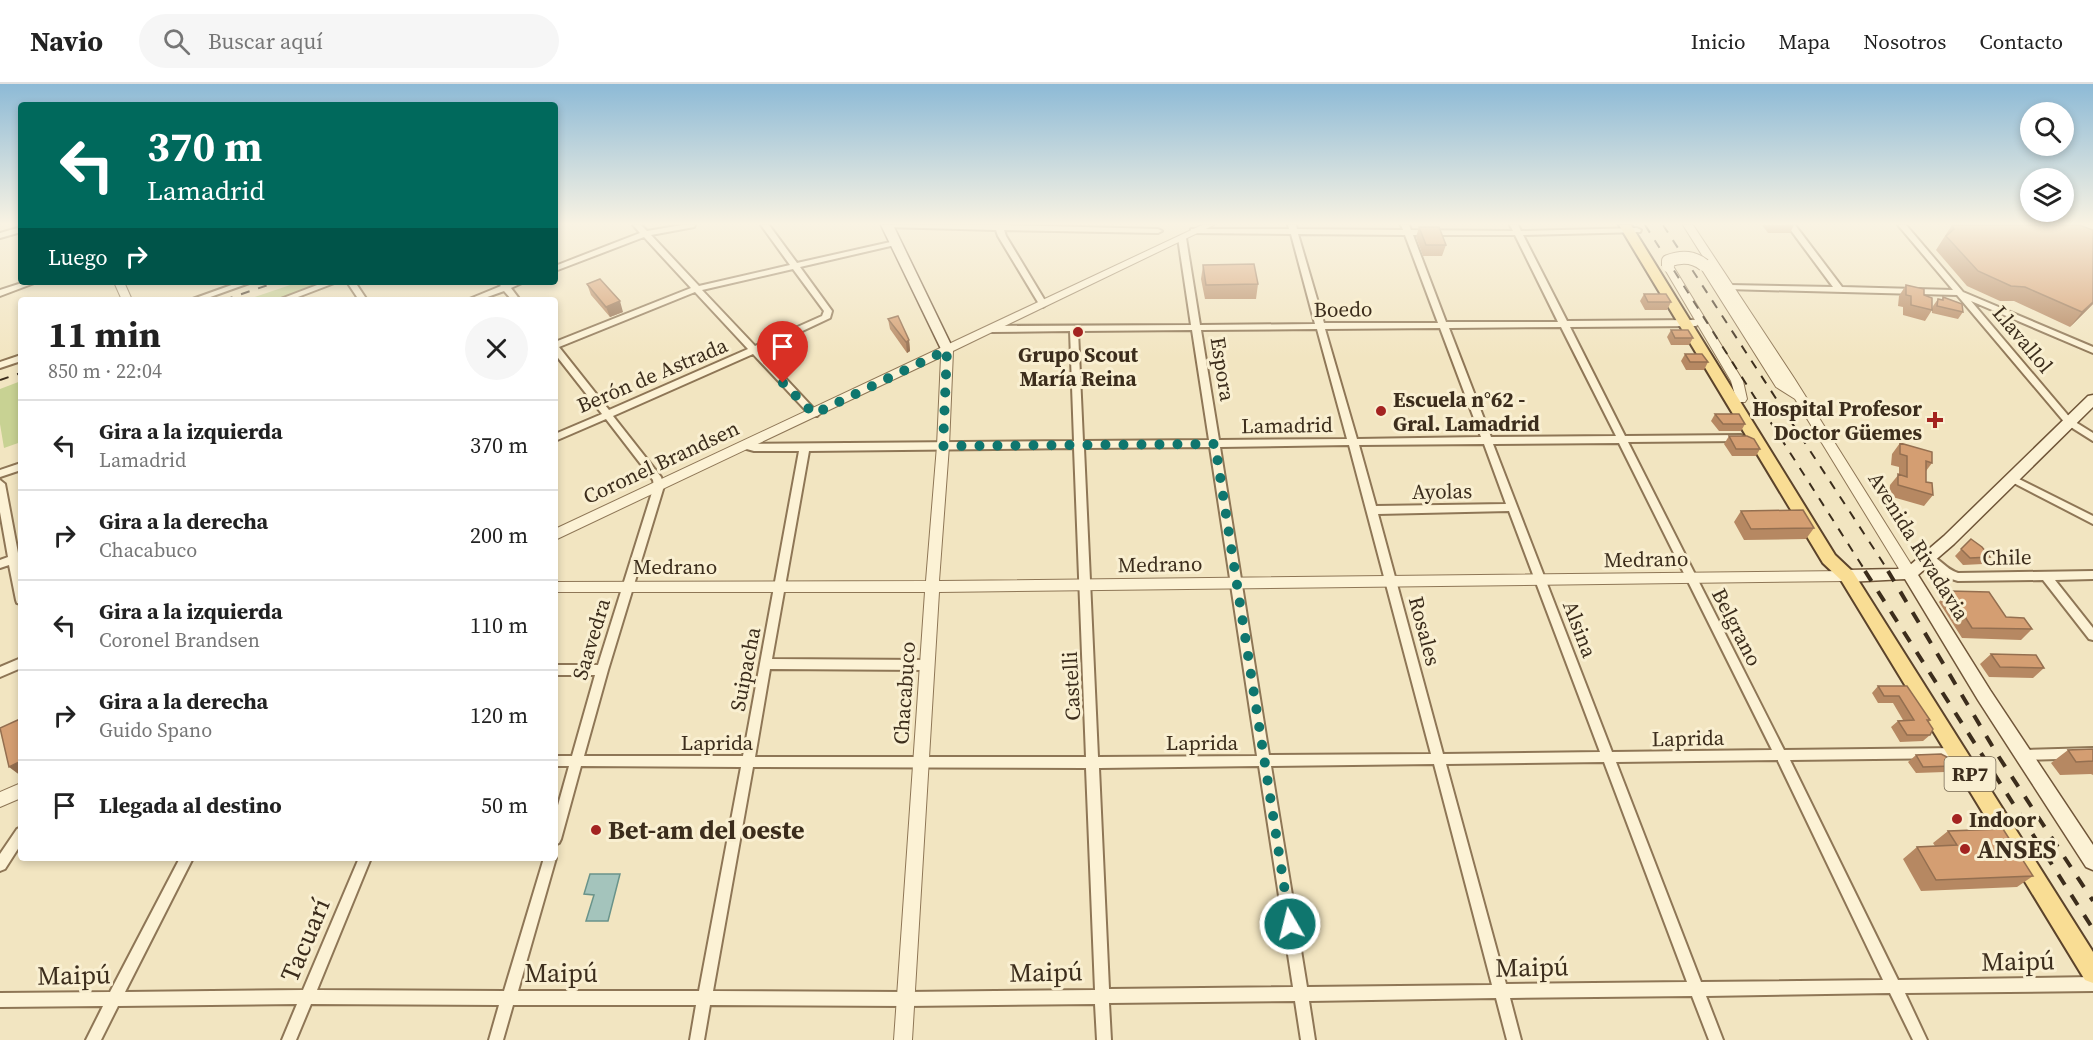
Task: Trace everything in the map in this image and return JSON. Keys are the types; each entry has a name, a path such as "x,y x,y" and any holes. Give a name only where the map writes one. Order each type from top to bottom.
{"main road":[{"path":"908,270 947,350"},
{"name":"RP7","path":"1658,270 1843,560 1846,576"},
{"name":"RP7","path":"1691,323 1756,438 1829,559 1846,576 2093,972"},
{"path":"1909,573 1929,558 2093,399"},
{"name":"Medrano","path":"1846,576 1909,573"},
{"name":"Avenida Rivadavia","path":"1909,573 2023,755 2093,861"}],"street":[{"path":"678,270 753,352 814,414"},
{"path":"558,346 695,289 779,270"},
{"name":"Berón de Astrada","path":"558,437 825,320 828,310 798,270"},
{"path":"1022,270 1043,304"},
{"name":"Coronel Brandsen","path":"558,534 1115,270"},
{"name":"Espora","path":"1187,270 1308,1040"},
{"name":"Rosales","path":"1304,270 1372,510 1437,760 1514,1040"},
{"name":"Alsina","path":"1421,270 1716,1040"},
{"name":"Belgrano","path":"1536,270 1690,579 1782,756 1920,1040"},
{"path":"1670,270 1737,381 1741,399"},
{"path":"1707,270 1780,384 1789,393 1801,399"},
{"name":"Avenida Rivadavia","path":"1718,270 1909,573"},
{"path":"1824,270 1839,290"},
{"name":"Llavallol","path":"1939,270 2069,422 2093,438"},
{"path":"0,293 24,285"},
{"path":"203,297 239,285"},
{"path":"290,297 324,285"},
{"path":"478,297 504,285 514,297"},
{"path":"1730,287 1959,293 2093,350"},
{"name":"Boedo","path":"991,329 1691,323"},
{"name":"Castelli","path":"1074,330 1104,1040"},
{"name":"Chacabuco","path":"903,1040 926,665 943,446 947,350"},
{"path":"558,351 658,479 658,486"},
{"path":"0,365 18,359"},
{"name":"Lamadrid","path":"746,446 1756,438"},
{"name":"Suipacha","path":"697,1040 805,447"},
{"path":"0,474 18,467"},
{"path":"2011,478 2093,520"},
{"path":"0,484 17,557 0,564"},
{"name":"Saavedra","path":"558,829 658,486"},
{"name":"Ayolas","path":"1372,510 1513,507"},
{"name":"Chile","path":"1929,558 1943,572 1958,577 2093,575"},
{"path":"2045,575 2093,636"},
{"name":"Medrano","path":"558,587 1086,586 1846,576"},
{"path":"0,672 18,664"},
{"path":"765,664 926,665"},
{"path":"558,670 603,670"},
{"name":"Laprida","path":"558,761 920,763 1437,760 1958,753"},
{"path":"2023,755 2093,753"},
{"path":"0,800 18,791"},
{"path":"0,865 18,838"},
{"path":"93,1040 185,861"},
{"name":"Tacuarí","path":"289,1040 364,861"},
{"path":"496,1040 549,861"},
{"name":"Maipú","path":"0,1000 307,997 906,999 2093,984"}],"green space":[{"path":"290,285 320,285 286,297 255,297"},
{"path":"18,382 18,443 4,448 0,424 0,389"}],"water":[{"path":"590,874 620,874 608,921 586,921 594,895 584,894"}],"building":[{"path":"1204,270 1255,270 1258,284 1206,285"},
{"path":"1977,270 2093,270 2093,302 2082,312 2025,287 2011,286"},
{"path":"600,279 620,301 606,307 587,284"},
{"path":"1906,285 1924,289 1924,295 1932,298 1932,310 1911,305 1911,296 1906,295"},
{"path":"1644,294 1666,294 1671,302 1648,302"},
{"path":"1943,297 1962,304 1963,312 1937,306 1938,299 1943,300"},
{"path":"898,316 909,340 906,342 888,319"},
{"path":"1671,330 1688,330 1693,338 1675,338"},
{"path":"1685,354 1702,354 1708,362 1690,362"},
{"path":"1715,414 1739,414 1745,424 1723,424"},
{"path":"1729,436 1747,436 1754,439 1760,449 1736,449"},
{"path":"1900,443 1932,452 1932,463 1926,461 1926,482 1932,483 1933,495 1898,485 1898,474 1907,477 1907,456 1900,454"},
{"path":"1803,510 1814,528 1751,529 1741,511"},
{"path":"1971,539 1990,557 1970,558 1961,549"},
{"path":"1949,591 1989,592 2006,617 2024,618 2032,629 1972,628"},
{"path":"1991,654 2036,655 2044,668 2000,667"},
{"path":"1878,686 1907,686 1930,720 1927,720 1933,729 1930,735 1907,735 1898,721 1914,720 1899,696 1884,696"},
{"path":"18,720 18,762 9,767 0,728"},
{"path":"2093,749 2093,761 2076,762 2068,750"},
{"path":"1941,754 1947,757 1952,766 1923,767 1916,755"},
{"path":"2003,829 2033,876 1936,880 1917,847 1957,845 1948,831"}],"railway":[{"path":"1673,270 1866,572"},
{"path":"1692,270 1889,572"},
{"path":"233,297 268,285"},
{"path":"0,380 18,374"},
{"path":"1865,571 2093,929"},
{"path":"1888,571 1997,754 2093,901"}],"place":[{"name":"Grupo Scout María Reina","path":"1078,332"},
{"name":"Escuela n°62 - Gral. Lamadrid","path":"1381,411"},
{"name":"Hospital Profesor Doctor Güemes","path":"1935,420"},
{"name":"Indoor","path":"1957,819"},
{"name":"Bet-am del oeste","path":"596,830"},
{"name":"ANSES","path":"1965,849"}],"route":[{"path":"783,383 814,414 947,350 943,446 1215,444 1290,924"}]}
